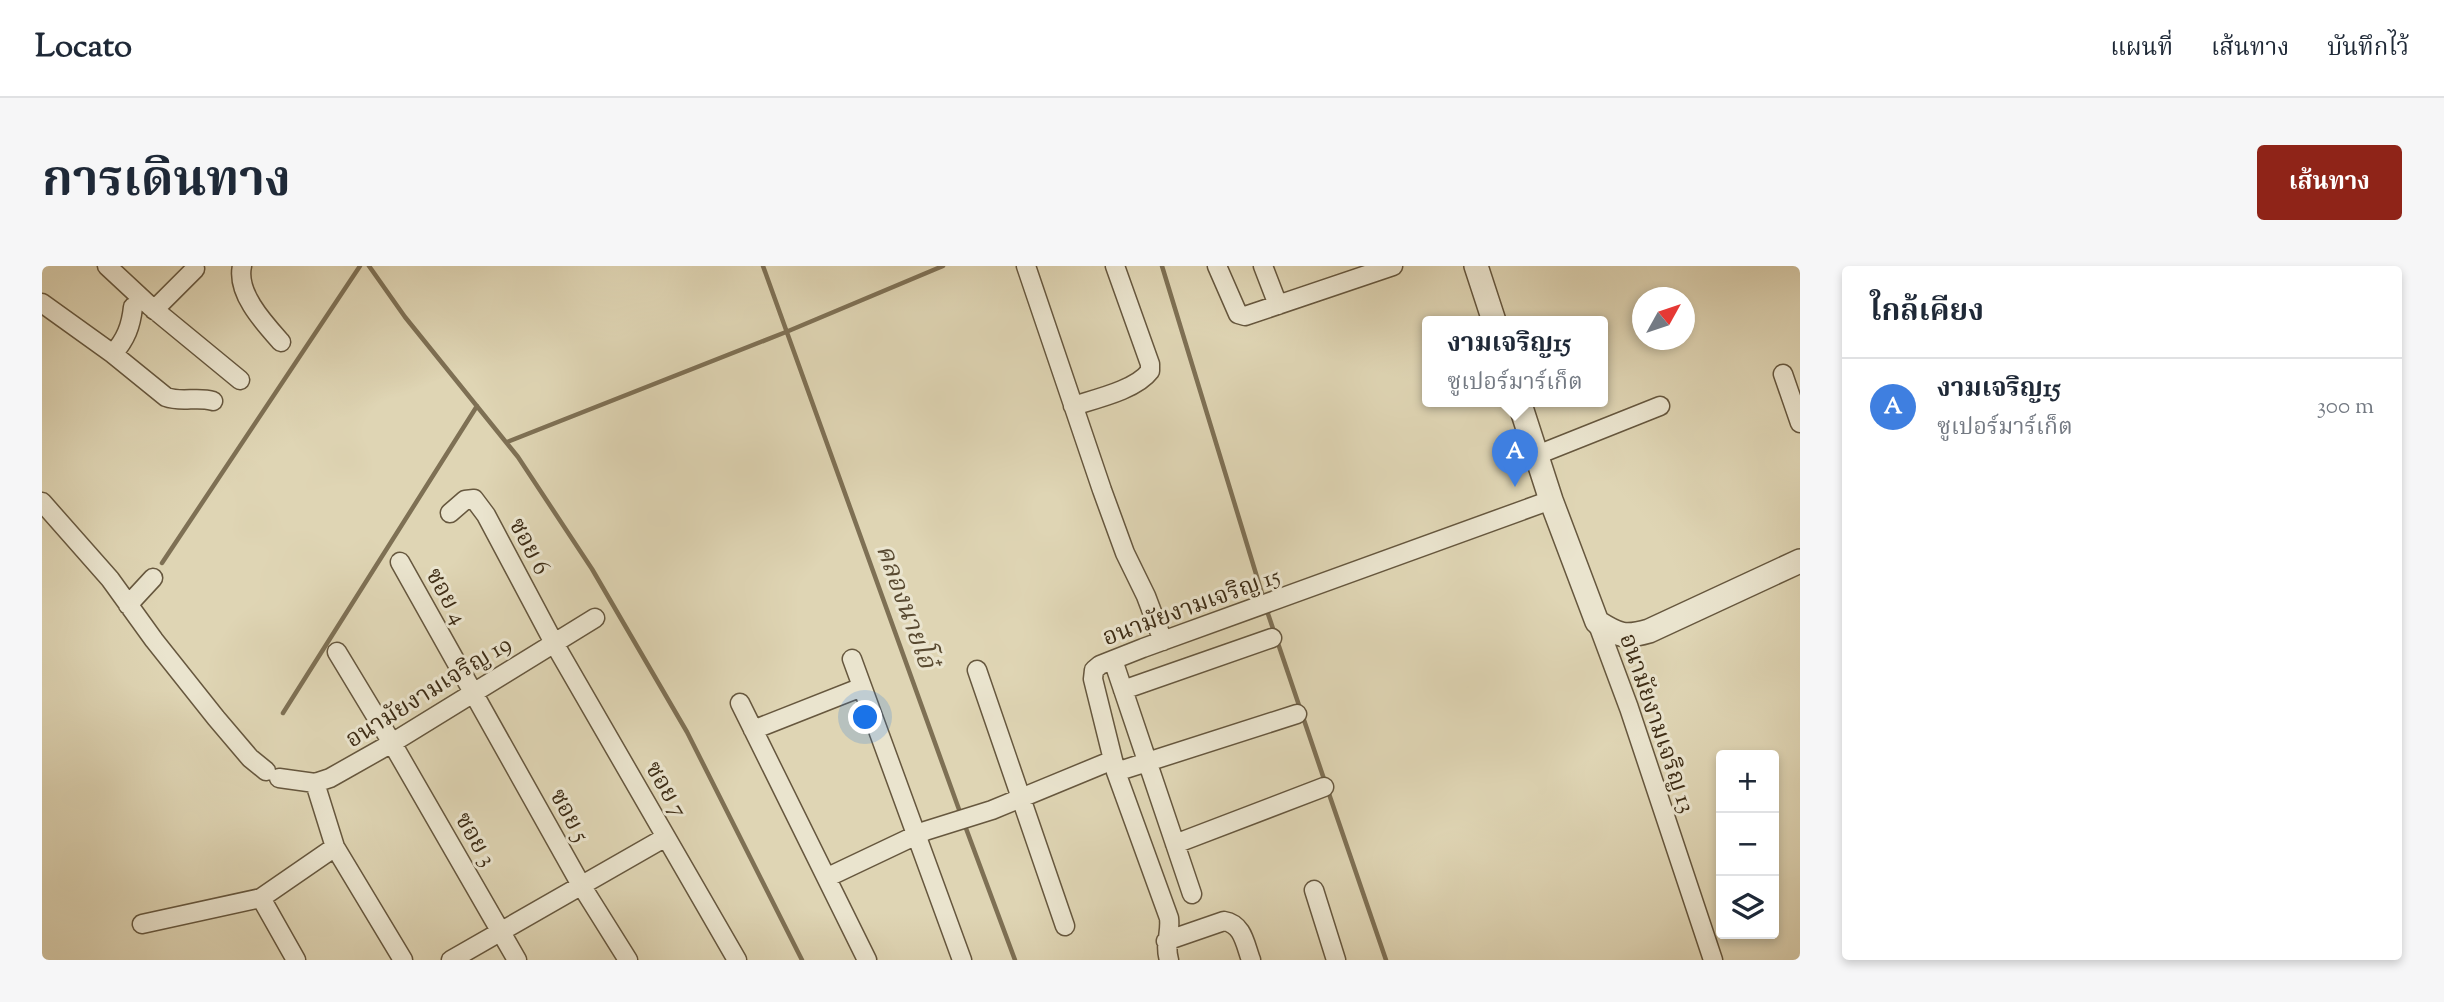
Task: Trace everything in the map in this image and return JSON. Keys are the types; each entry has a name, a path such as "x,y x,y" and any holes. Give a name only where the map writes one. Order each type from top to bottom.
{"street":[{"path":"107,266 154,310 240,380"},
{"path":"242,266 242,285 264,323 281,342"},
{"path":"1026,266 1125,553 1146,596 1163,641"},
{"path":"1073,406 1110,395 1141,380 1150,371 1150,364 1115,266"},
{"path":"1217,266 1238,314 1245,316 1393,266"},
{"path":"1263,266 1278,305"},
{"path":"1476,266 1492,316"},
{"path":"154,310 195,269"},
{"path":"42,303 113,354 166,397 176,401 213,401"},
{"path":"113,354 123,343 130,328 133,306"},
{"path":"1783,374 1799,418"},
{"path":"1537,456 1660,406"},
{"path":"1521,407 1551,500 1597,622 1613,632 1630,637 1649,631 1800,561"},
{"name":"ซอย 6","path":"450,513 465,500 474,499 486,515 554,643"},
{"name":"อนามัยงามเจริญ 15","path":"1169,960 1166,940 1171,929 1169,918 1114,766 1093,679 1094,670 1163,641 1551,500"},
{"path":"44,506 110,579 153,640 250,758 272,774 315,783 335,847 403,960"},
{"name":"ซอย 4","path":"400,562 473,692"},
{"path":"128,605 153,578"},
{"name":"อนามัยงามเจริญ 19","path":"315,783 347,770 595,618"},
{"name":"อนามัยงามเจริญ 13","path":"1597,622 1629,708 1713,960"},
{"path":"1123,690 1272,638"},
{"name":"ซอย 7","path":"554,643 737,960"},
{"name":"ซอย 3","path":"337,652 517,960"},
{"path":"852,659 962,960"},
{"path":"1113,660 1192,894"},
{"path":"977,670 1065,926"},
{"path":"753,730 862,687"},
{"name":"ซอย 5","path":"473,692 581,884 628,960"},
{"path":"740,703 867,960"},
{"path":"828,877 916,835 1021,798 1114,766 1149,762 1297,714"},
{"path":"1175,844 1324,787"},
{"path":"451,960 666,836"},
{"path":"142,924 261,898 335,847"},
{"path":"1314,890 1336,960"},
{"path":"261,898 296,960"},
{"path":"1166,940 1224,920 1232,922 1240,929 1251,960"}],"waterway":[{"path":"162,563 360,266"},
{"path":"369,266 405,317 518,457 592,569 687,732 802,960"},
{"name":"คลองนายโอ๋","path":"763,266 961,815"},
{"path":"507,442 786,332 943,266"},
{"path":"1162,266 1264,600"},
{"path":"283,713 477,406"},
{"path":"1266,608 1325,782"},
{"path":"1328,791 1386,960"},
{"name":"คลองนายโอ๋","path":"964,823 1015,960"}],"place":[{"name":"งามเจริญ15","path":"1515,487"}]}
